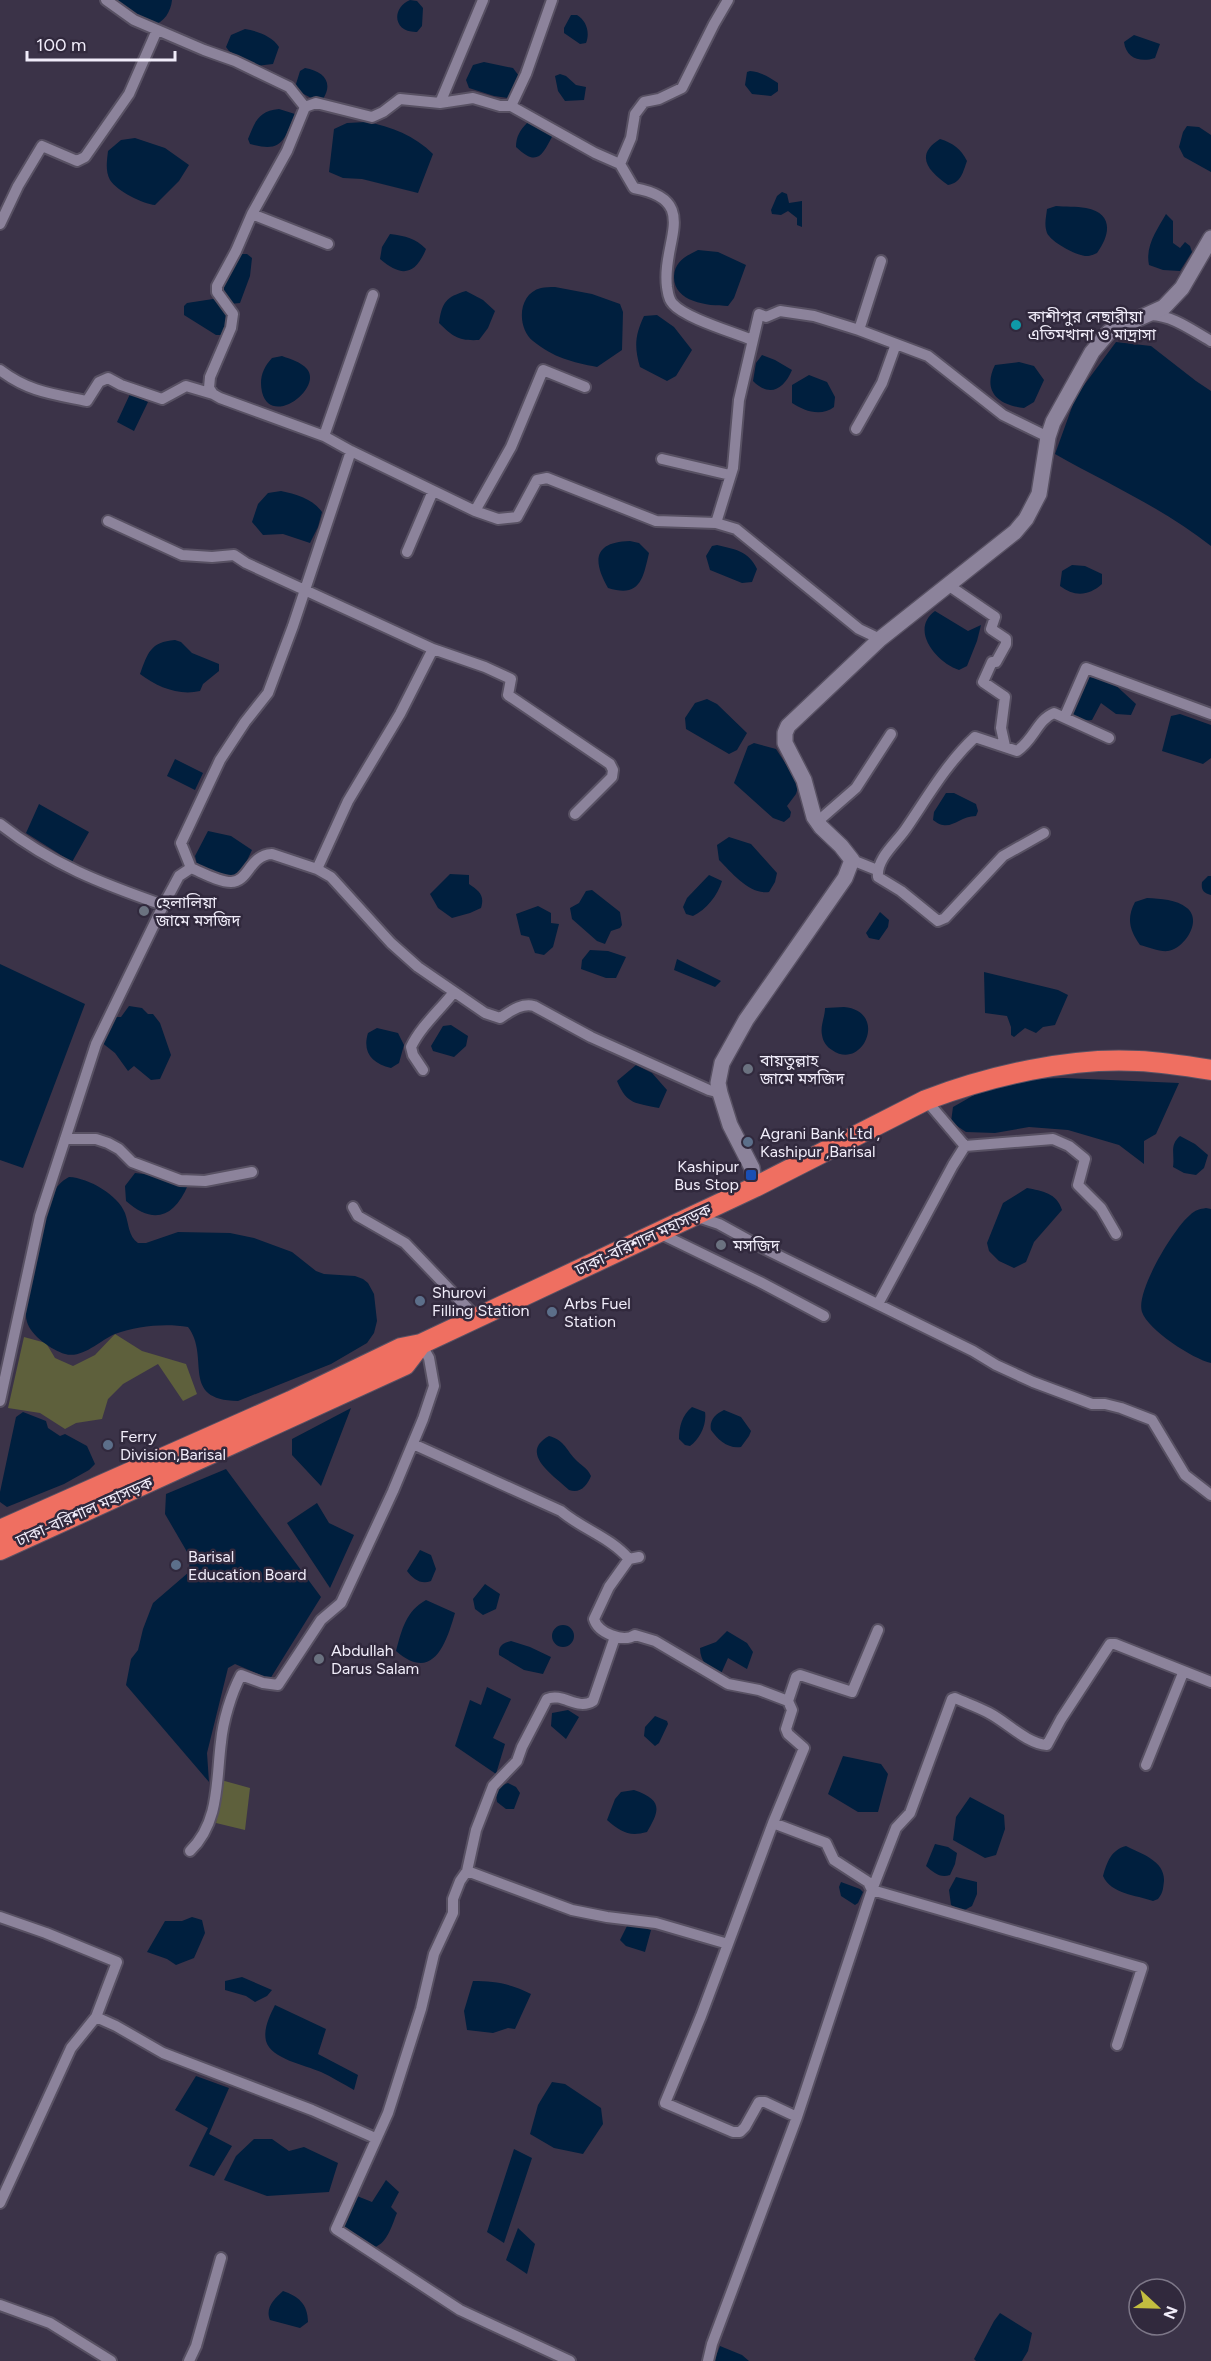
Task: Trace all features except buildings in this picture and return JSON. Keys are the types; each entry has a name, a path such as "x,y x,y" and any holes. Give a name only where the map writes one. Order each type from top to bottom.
{"highway":[{"name":"ঢাকা-বরিশাল মহাসড়ক","path":"0,1530 291,1401 401,1348 421,1344 657,1232 931,1107 949,1091 1011,1075 1072,1064 1136,1061 1211,1071"},
{"name":"ঢাকা-বরিশাল মহাসড়ক","path":"0,1550 405,1365 421,1344"}],"street":[{"path":"106,0 134,20 235,61 289,87 305,107"},
{"path":"440,103 483,0"},
{"path":"511,106 526,75 552,0"},
{"path":"620,164 631,138 634,114 644,102 659,99 682,88 728,0"},
{"path":"0,224 18,186 42,146 77,161 85,157 129,94 157,30"},
{"path":"213,394 209,387 210,377 231,328 233,314 217,292 217,286 252,214 287,151 305,107 316,103 372,117 400,99 440,103 473,98 500,106 511,106 595,153 620,164 634,188 654,191 667,200 672,210 674,224 666,278 668,297 673,305 684,314 752,340"},
{"path":"252,214 328,244"},
{"path":"877,870 852,860 817,822 804,780 785,743 788,726 880,639 1015,532 1026,519 1039,494 1048,437 1061,408 1101,340 1119,327 1164,308 1182,288 1211,238"},
{"path":"859,330 881,261"},
{"path":"324,436 373,295"},
{"path":"717,523 730,475 739,400 759,314 766,317 780,311 814,316 928,356 1003,415 1048,437"},
{"path":"1150,315 1165,316 1211,341"},
{"path":"856,429 882,383 896,344"},
{"path":"0,370 12,380 33,390 87,401 99,382 108,378 121,385 162,399 186,386 213,394 324,436 432,491 474,511 498,519 517,517 537,480 547,478 656,521 717,523 736,529 860,629 880,639"},
{"path":"474,511 511,447 543,370 585,387"},
{"path":"351,451 303,589 293,626 268,693 245,722 220,760 181,843 191,868 230,882 238,881 257,859 264,854 272,854 317,869 331,877 391,944 418,967 485,1013 500,1018 515,1008 527,1004 534,1006 591,1037 720,1093"},
{"path":"662,459 730,475"},
{"path":"407,552 432,491"},
{"path":"108,521 182,555 212,557 234,555 246,563 433,649 485,667 511,679 508,695 610,764 614,770 612,777 575,814"},
{"path":"948,585 995,617 991,628 1006,639 1006,644 996,662 992,662 983,682 1005,697 1001,728 1005,746"},
{"path":"317,869 348,801 400,714 433,649"},
{"path":"1065,716 1086,668 1211,714"},
{"path":"1044,833 1003,856 945,918 938,921 901,891 878,877 877,870 935,782 968,742 975,737 1017,751 1030,741 1045,717 1054,713 1110,738"},
{"path":"817,822 856,788 891,734"},
{"path":"0,824 20,841 60,865 163,905"},
{"path":"755,1187 752,1168 730,1125 720,1093 719,1073 727,1052 845,878 852,860"},
{"path":"0,1401 40,1216 96,1044 163,905 179,876 191,868"},
{"path":"423,1070 413,1055 411,1047 423,1027 454,992"},
{"path":"931,1107 965,1146"},
{"path":"65,1139 96,1139 108,1143 119,1149 132,1162 180,1180 205,1181 252,1172"},
{"path":"965,1146 1053,1139 1069,1146 1085,1159 1078,1185 1101,1208 1116,1234"},
{"path":"878,1304 965,1146"},
{"path":"353,1207 358,1216 405,1243 476,1317"},
{"path":"694,1215 719,1224 1033,1382 1092,1404 1121,1408 1152,1420 1185,1475 1211,1496"},
{"path":"657,1232 824,1316"},
{"path":"190,1851 202,1840 214,1810 221,1738 236,1684 241,1675 263,1683 278,1685 321,1620 341,1603 363,1557 413,1444 434,1386 429,1358 421,1344"},
{"path":"413,1444 561,1511 573,1521 634,1558 609,1587 594,1619 600,1628 615,1637 632,1638 635,1635 655,1641 728,1684 759,1690 788,1701"},
{"path":"797,2117 765,2102 759,2102 745,2127 740,2132 733,2132 665,2103 701,2016 804,1746 787,1732 792,1710 788,1701 796,1677 800,1675 852,1692 878,1630"},
{"path":"570,2361 460,2310 336,2229 388,2113 421,2009 434,1954 453,1913 453,1899 460,1881 467,1872 476,1830 493,1786 517,1761 547,1699 554,1696 581,1705 593,1701 615,1637"},
{"path":"708,2361 712,2344 797,2117 872,1890 896,1828 910,1813 952,1698 991,1714 1018,1732 1047,1745 1061,1719 1110,1644 1211,1682"},
{"path":"1146,1765 1183,1673"},
{"path":"773,1823 826,1843 834,1860 868,1882 872,1890 1143,1968 1117,2045"},
{"path":"467,1872 572,1910 657,1923 728,1944"},
{"path":"0,1917 117,1962 96,2017 71,2048 0,2203"},
{"path":"96,2017 162,2053 290,2101 373,2137"},
{"path":"189,2361 196,2346 221,2258"},
{"path":"0,2305 50,2323 111,2361"}],"green space":[{"path":"115,1334 142,1351 186,1364 197,1394 183,1401 158,1364 123,1384 108,1399 102,1419 76,1423 65,1429 40,1413 8,1408 24,1337 46,1343 55,1358 73,1366 95,1355"},
{"path":"221,1780 250,1788 245,1830 216,1823"}],"water":[{"path":"115,0 172,0 166,16 153,25"},
{"path":"410,0 417,1 423,8 422,26 417,32 403,29 397,19 400,9"},
{"path":"571,15 577,15 585,24 588,31 586,43 580,44 564,33 564,28"},
{"path":"245,29 264,35 276,43 279,47 273,64 256,66 229,51 226,47 231,35"},
{"path":"1134,35 1160,44 1155,58 1139,59 1128,52 1124,42"},
{"path":"484,62 513,68 519,76 508,98 469,88 466,80 473,65"},
{"path":"305,68 325,78 327,87 323,99 313,99 298,91 296,84 300,71"},
{"path":"750,71 778,83 778,91 771,96 752,94 745,85 747,72"},
{"path":"560,74 576,85 586,87 584,100 565,101 558,91 555,76"},
{"path":"279,109 295,114 284,138 275,146 250,144 248,139 258,118 266,112"},
{"path":"366,122 402,133 433,154 418,193 362,179 343,178 329,172 334,129 347,123"},
{"path":"527,123 537,124 553,135 546,149 534,158 516,147 519,134"},
{"path":"1187,126 1199,127 1211,135 1211,172 1184,157 1179,147"},
{"path":"135,138 165,148 189,165 179,181 155,205 124,192 108,177 108,151 121,140"},
{"path":"940,139 956,147 967,161 959,179 948,185 930,169 926,158 932,145"},
{"path":"782,192 787,194 789,203 802,201 802,227 797,225 797,218 788,211 781,215 772,214 771,210 777,196"},
{"path":"1056,206 1086,208 1101,214 1107,225 1107,232 1097,253 1084,256 1072,252 1050,237 1046,227 1047,209"},
{"path":"1166,214 1173,221 1173,243 1180,248 1185,242 1190,246 1192,252 1180,271 1163,270 1149,265 1150,245"},
{"path":"390,234 410,238 426,249 422,258 412,269 401,271 394,269 380,259 382,247"},
{"path":"698,250 718,252 746,265 734,298 728,306 693,301 679,292 675,285 676,266 685,257"},
{"path":"241,254 247,254 252,258 250,276 240,303 230,304 224,286 232,265"},
{"path":"555,287 592,294 620,304 623,312 622,350 597,367 548,352 533,341 524,328 522,320 524,304 533,291"},
{"path":"466,291 483,300 495,311 488,328 479,340 457,337 439,323 446,301"},
{"path":"213,299 219,301 230,316 224,335 216,335 184,315 184,306 187,303"},
{"path":"657,315 674,327 692,350 676,376 667,381 640,367 637,353 637,335 644,316"},
{"path":"1116,342 1151,346 1211,391 1211,546 1155,508 1055,454 1076,396"},
{"path":"762,355 792,370 785,382 776,389 765,389 753,381 756,363"},
{"path":"282,356 305,367 310,377 308,386 294,401 284,406 275,406 267,402 262,392 261,378 272,358"},
{"path":"1019,362 1034,366 1044,380 1034,402 1024,408 1000,400 995,395 990,382 995,365"},
{"path":"809,375 827,382 835,397 834,407 824,412 813,412 792,403 792,385"},
{"path":"130,394 148,402 134,431 117,422"},
{"path":"281,491 309,500 322,512 310,543 283,534 263,535 252,522 258,504 268,493"},
{"path":"630,541 639,543 649,553 642,578 633,588 627,590 608,588 598,561 600,554 609,545"},
{"path":"717,545 740,552 750,558 757,569 752,582 742,583 710,570 706,556 712,546"},
{"path":"1072,565 1085,566 1102,574 1102,584 1092,591 1081,594 1065,590 1060,586 1062,571"},
{"path":"935,611 968,631 981,625 967,666 959,670 935,653 925,636 928,619"},
{"path":"175,640 181,642 192,653 219,664 219,671 203,684 200,691 184,692 168,689 140,674 145,660 155,646"},
{"path":"1089,677 1111,681 1136,704 1131,715 1116,714 1101,703 1092,720 1078,719 1072,713 1083,683"},
{"path":"707,699 717,704 747,733 737,750 729,754 686,729 685,718 695,703"},
{"path":"1180,714 1211,725 1211,758 1203,764 1162,751 1171,716"},
{"path":"754,743 776,749 799,784 796,794 787,806 791,812 790,817 784,822 773,818 734,783 748,746"},
{"path":"175,759 203,773 195,790 167,776"},
{"path":"946,793 954,793 976,804 978,811 976,816 950,825 939,824 933,820 934,812"},
{"path":"39,804 89,832 72,862 26,833"},
{"path":"208,831 231,836 252,850 240,875 230,879 197,864 195,856"},
{"path":"729,837 751,844 777,873 769,892 748,887 719,860 717,845"},
{"path":"450,874 469,875 469,884 482,897 481,908 452,918 438,908 430,894"},
{"path":"709,875 722,881 718,892 711,902 698,913 693,916 686,914 683,907 687,898"},
{"path":"1211,876 1211,895 1204,892 1202,887 1202,882"},
{"path":"592,890 620,912 622,925 611,931 605,944 597,941 572,919 570,908 579,903 586,891"},
{"path":"1147,898 1178,903 1191,913 1193,920 1190,934 1174,949 1161,951 1140,945 1134,935 1130,925 1132,908 1135,902"},
{"path":"538,906 551,913 551,923 559,924 553,947 544,955 535,953 529,937 521,935 516,914"},
{"path":"880,912 889,920 888,927 879,940 869,938 866,933"},
{"path":"590,950 608,951 626,957 616,978 606,978 581,969 582,960"},
{"path":"677,959 721,981 715,987 674,970"},
{"path":"0,964 85,1004 23,1168 0,1160"},
{"path":"984,972 1058,990 1068,995 1055,1025 1043,1027 1036,1033 1025,1028 1014,1037 1011,1035 1007,1016 985,1013"},
{"path":"129,1006 142,1008 148,1014 153,1014 160,1023 171,1055 160,1079 151,1080 134,1066 128,1071 115,1053 101,1042 109,1031 108,1026 113,1017 121,1017"},
{"path":"844,1007 858,1011 865,1018 868,1028 861,1047 853,1053 843,1055 827,1046 823,1040 822,1025 825,1008"},
{"path":"451,1025 468,1036 466,1046 454,1057 433,1051 431,1046 443,1026"},
{"path":"377,1028 398,1033 404,1045 399,1063 391,1068 374,1060 366,1046 368,1033"},
{"path":"636,1065 652,1073 667,1090 659,1108 633,1102 621,1089 617,1081"},
{"path":"1064,1078 1179,1083 1156,1134 1144,1141 1144,1164 1119,1145 1068,1130 1029,1127 995,1133 966,1132 951,1122 953,1107 983,1090 1033,1079"},
{"path":"1180,1136 1195,1144 1208,1155 1204,1168 1196,1175 1184,1173 1173,1167 1173,1147"},
{"path":"135,1173 160,1176 188,1185 176,1205 169,1211 154,1215 145,1213 126,1201 125,1186"},
{"path":"69,1177 94,1184 116,1200 125,1213 132,1237 138,1243 146,1243 178,1232 230,1233 254,1238 292,1252 316,1271 324,1274 355,1276 363,1279 374,1294 377,1321 374,1333 367,1343 331,1364 238,1401 220,1399 209,1393 202,1385 197,1351 188,1327 161,1325 132,1329 115,1334 85,1351 72,1355 54,1349 37,1337 29,1327 26,1296 36,1240 46,1208 56,1188"},
{"path":"1027,1188 1053,1196 1062,1210 1034,1242 1026,1262 1014,1268 999,1261 989,1251 987,1243 1003,1203"},
{"path":"1206,1208 1211,1209 1211,1363 1183,1350 1162,1335 1146,1319 1141,1303 1150,1276 1166,1246 1192,1213"},
{"path":"692,1407 705,1412 705,1421 702,1431 690,1446 685,1445 679,1439 679,1435 683,1417"},
{"path":"351,1408 321,1486 292,1455 292,1439"},
{"path":"724,1410 741,1417 751,1431 741,1447 732,1447 724,1443 711,1430 713,1418"},
{"path":"23,1412 46,1421 48,1428 60,1436 65,1434 87,1446 95,1464 64,1484 7,1507 0,1502 0,1492 16,1417"},
{"path":"549,1436 561,1442 591,1476 583,1488 577,1491 569,1490 542,1464 537,1450 540,1443"},
{"path":"226,1469 321,1597 270,1679 235,1664 228,1668 207,1753 209,1782 126,1685 131,1659 138,1650 153,1603 189,1572 190,1557 165,1514 166,1494"},
{"path":"317,1503 329,1523 354,1535 330,1588 287,1523"},
{"path":"420,1550 431,1555 436,1569 431,1581 418,1580 407,1571"},
{"path":"485,1584 500,1594 496,1609 483,1615 475,1609 473,1599"},
{"path":"426,1600 455,1613 447,1637 436,1656 420,1663 409,1660 396,1651 409,1615"},
{"path":"563,1625 571,1628 574,1636 571,1644 563,1647 555,1644 552,1636 555,1628"},
{"path":"727,1631 747,1643 753,1652 747,1669 728,1658 720,1676 706,1665 700,1648 716,1642"},
{"path":"511,1641 551,1657 543,1674 524,1670 499,1655 502,1645"},
{"path":"487,1687 511,1699 493,1738 505,1744 496,1774 455,1746 470,1700 481,1705"},
{"path":"568,1710 579,1717 566,1739 551,1726 552,1713"},
{"path":"655,1716 667,1721 668,1724 659,1743 655,1746 644,1736 645,1727"},
{"path":"843,1756 881,1764 888,1774 878,1812 858,1812 828,1794"},
{"path":"508,1783 516,1787 520,1793 514,1809 506,1809 497,1802 498,1790"},
{"path":"634,1790 650,1798 656,1806 655,1818 647,1832 635,1834 617,1828 607,1820 615,1799 621,1792"},
{"path":"970,1797 1004,1815 1005,1829 996,1855 985,1858 953,1840 956,1817"},
{"path":"935,1844 948,1847 957,1853 950,1875 937,1874 926,1866"},
{"path":"1126,1846 1145,1855 1161,1868 1164,1881 1162,1893 1158,1899 1153,1901 1125,1893 1112,1887 1103,1876 1113,1854"},
{"path":"956,1877 977,1882 977,1894 972,1906 963,1911 951,1905 949,1890"},
{"path":"841,1882 863,1892 858,1903 855,1905 841,1896 839,1887"},
{"path":"192,1917 202,1920 205,1933 194,1958 176,1965 147,1952 165,1921 182,1921"},
{"path":"629,1922 651,1930 645,1952 626,1946 620,1940"},
{"path":"242,1977 272,1990 267,1996 255,2002 246,1996 225,1990 225,1981"},
{"path":"473,1981 503,1984 531,1994 515,2029 508,2028 493,2033 467,2030 464,2011"},
{"path":"275,2005 326,2029 318,2054 358,2075 354,2090 321,2072 281,2057 269,2047 265,2032"},
{"path":"196,2076 229,2088 209,2134 232,2146 214,2176 189,2166 208,2128 175,2110"},
{"path":"552,2082 565,2084 601,2108 603,2124 583,2154 554,2148 530,2134 538,2105"},
{"path":"254,2139 272,2139 289,2151 304,2147 338,2163 329,2192 267,2196 224,2180 236,2156"},
{"path":"514,2149 532,2158 504,2243 487,2232"},
{"path":"386,2180 399,2192 391,2207 397,2213 385,2239 371,2248 341,2225 357,2196 372,2202"},
{"path":"518,2228 535,2244 527,2274 506,2260"},
{"path":"283,2291 298,2298 306,2310 308,2322 300,2328 270,2320 270,2308"},
{"path":"1000,2313 1032,2333 1028,2351 1022,2361 976,2361 974,2359"},
{"path":"720,2346 742,2355 749,2361 714,2361"}],"place":[{"name":"কাশীপুর নেছারীয়া এতিমখানা ও মাদ্রাসা","path":"1016,325"},
{"name":"হেলালিয়া জামে মসজিদ","path":"144,911"},
{"name":"বায়তুল্লাহ জামে মসজিদ","path":"748,1069"},
{"name":"Agrani Bank Ltd , Kashipur ,Barisal","path":"748,1142"},
{"name":"Kashipur Bus Stop","path":"751,1175"},
{"name":"মসজিদ","path":"721,1245"},
{"name":"Shurovi Filling Station","path":"420,1301"},
{"name":"Arbs Fuel Station","path":"552,1312"},
{"name":"Ferry Division,Barisal","path":"108,1445"},
{"name":"Barisal Education Board","path":"176,1565"},
{"name":"Abdullah Darus Salam","path":"319,1659"}]}
